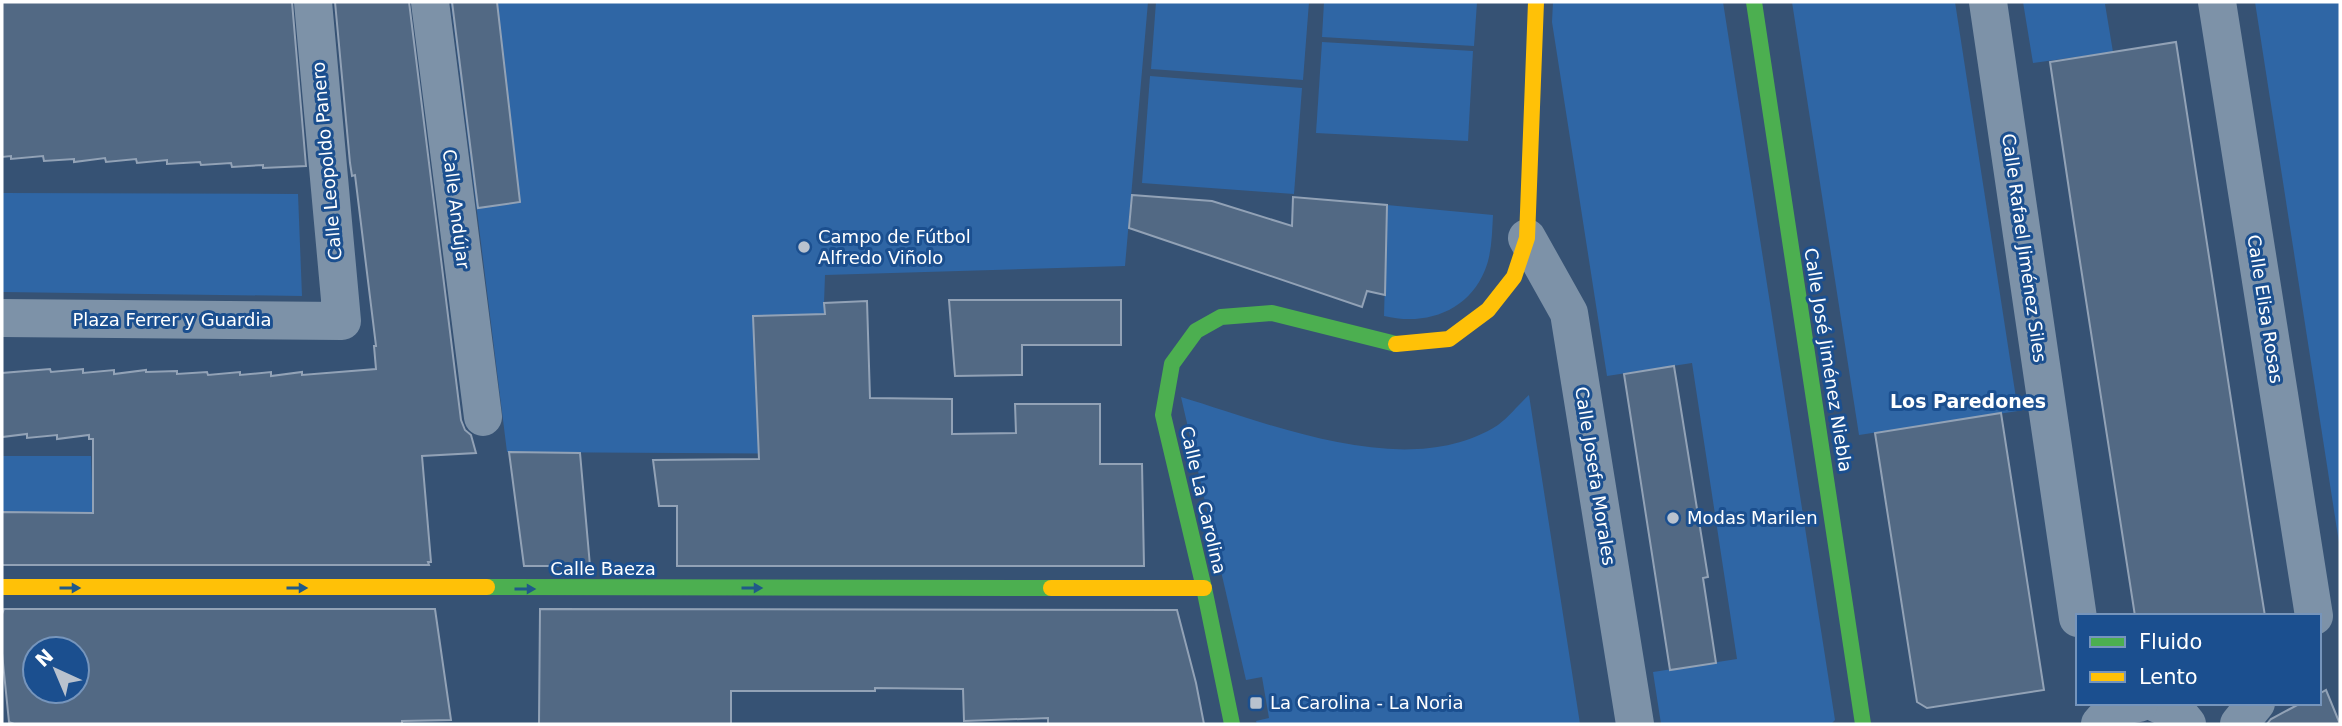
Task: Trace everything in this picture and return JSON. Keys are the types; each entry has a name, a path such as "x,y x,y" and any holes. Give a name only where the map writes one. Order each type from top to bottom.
{"street":[{"name":"Calle Leopoldo Panero","path":"313,2 342,321"},
{"name":"Calle Andújar","path":"430,2 483,417"},
{"name":"Calle La Carolina","path":"1232,724 1204,588 1163,415 1172,364 1196,331 1221,317 1272,313 1400,345 1449,339 1488,310 1514,277 1527,238 1536,2"},
{"name":"Calle José Jiménez Niebla","path":"1754,2 1863,724"},
{"name":"Calle Rafael Jiménez Siles","path":"1988,2 2077,614"},
{"name":"Calle Elisa Rosas","path":"2217,2 2314,614"},
{"name":"Calle Josefa Morales","path":"1527,238 1569,313 1635,724"},
{"name":"Plaza Ferrer y Guardia","path":"2,318 342,321"},
{"name":"Calle Baeza","path":"2,587 1204,588"},
{"path":"2321,639 2340,631"},
{"path":"2160,705 2178,713 2187,724"},
{"path":"2239,724 2254,705"}],"shaded area":[{"name":"Campo de Fútbol Alfredo Viñolo","path":"451,2 1148,2 1125,266 825,275 824,303 833,454 507,452"},
{"path":"1156,2 1309,2 1303,80 1151,69"},
{"path":"1324,2 1477,2 1474,46 1322,37"},
{"path":"1553,2 1723,2 1835,720 1831,724 1661,724 1653,672 1737,659 1692,363 1607,376 1552,22"},
{"path":"1792,2 1955,2 2018,411 1859,435"},
{"path":"2023,2 2116,2 2105,4 2113,52 2033,63"},
{"path":"2255,2 2340,2 2340,549"},
{"path":"1322,42 1473,51 1468,141 1316,133"},
{"path":"1150,76 1302,88 1294,194 1142,183"},
{"path":"2,193 298,194 302,296 2,292"},
{"path":"1387,205 1493,215 1485,270 1468,296 1456,306 1429,317 1415,319 1384,316"},
{"path":"1529,395 1580,724 1257,724 1256,721 1269,718 1262,677 1246,680 1181,397 1341,443 1383,449 1424,449 1463,441 1498,425"},
{"path":"2,456 91,456 93,513 2,512"}],"building":[{"path":"2,2 292,2 306,166 263,168 263,165 232,167 231,163 167,164 167,160 106,162 105,158 74,162 74,159 44,161 43,156 11,159 11,156 2,157"},
{"path":"335,2 409,2 461,420 465,430 471,435 476,453 422,456 431,562 428,562 429,565 2,565 2,512 93,513 93,439 89,439 89,435 57,439 57,435 2,437 2,373 83,369 83,373 114,370 114,374 146,370 177,371 177,374 207,372 208,375 271,372 271,376 376,369 376,346 355,175 352,176 350,163"},
{"path":"452,2 497,2 520,202 478,208"},
{"path":"2176,42 2265,614 2135,614 2050,62"},
{"path":"1132,195 1212,201 1292,226 1293,197 1387,205 1385,295 1367,291 1362,307 1129,228"},
{"path":"949,300 1121,300 1121,345 1022,345 1022,375 955,376"},
{"path":"867,301 870,398 952,399 952,434 1016,433 1015,404 1100,404 1100,464 1142,464 1144,566 677,566 677,506 659,506 653,460 759,459 753,316 825,314 824,303"},
{"path":"1674,366 1708,577 1703,578 1716,663 1670,670 1624,374"},
{"path":"2001,413 2044,690 1927,708 1917,702 1875,433"},
{"path":"509,452 580,453 590,566 524,566"},
{"path":"4,609 435,609 451,720 402,721 402,724 14,724 9,722 2,653"},
{"path":"540,609 1177,610 1204,724 1048,724 1048,718 964,721 963,689 875,688 875,691 731,691 731,724 539,724"},
{"path":"2326,690 2340,724 2267,724 2271,719 2297,705 2321,705 2321,693"}],"traffic: fast":[{"path":"1754,2 1863,724"},
{"path":"1232,724 1204,588 1163,415 1172,364 1196,331 1221,317 1272,313 1396,344"},
{"path":"487,587 1051,588"}],"traffic: slow":[{"path":"1396,344 1449,339 1488,310 1514,277 1527,238 1536,2"},
{"path":"2,587 487,587"},
{"path":"1051,588 1204,588"}],"place":[{"name":"Campo de Fútbol Alfredo Viñolo","path":"804,247"},
{"name":"Modas Marilen","path":"1673,518"},
{"name":"La Carolina - La Noria","path":"1256,703"}],"district":[{"name":"Los Paredones","path":"1968,401"}]}
